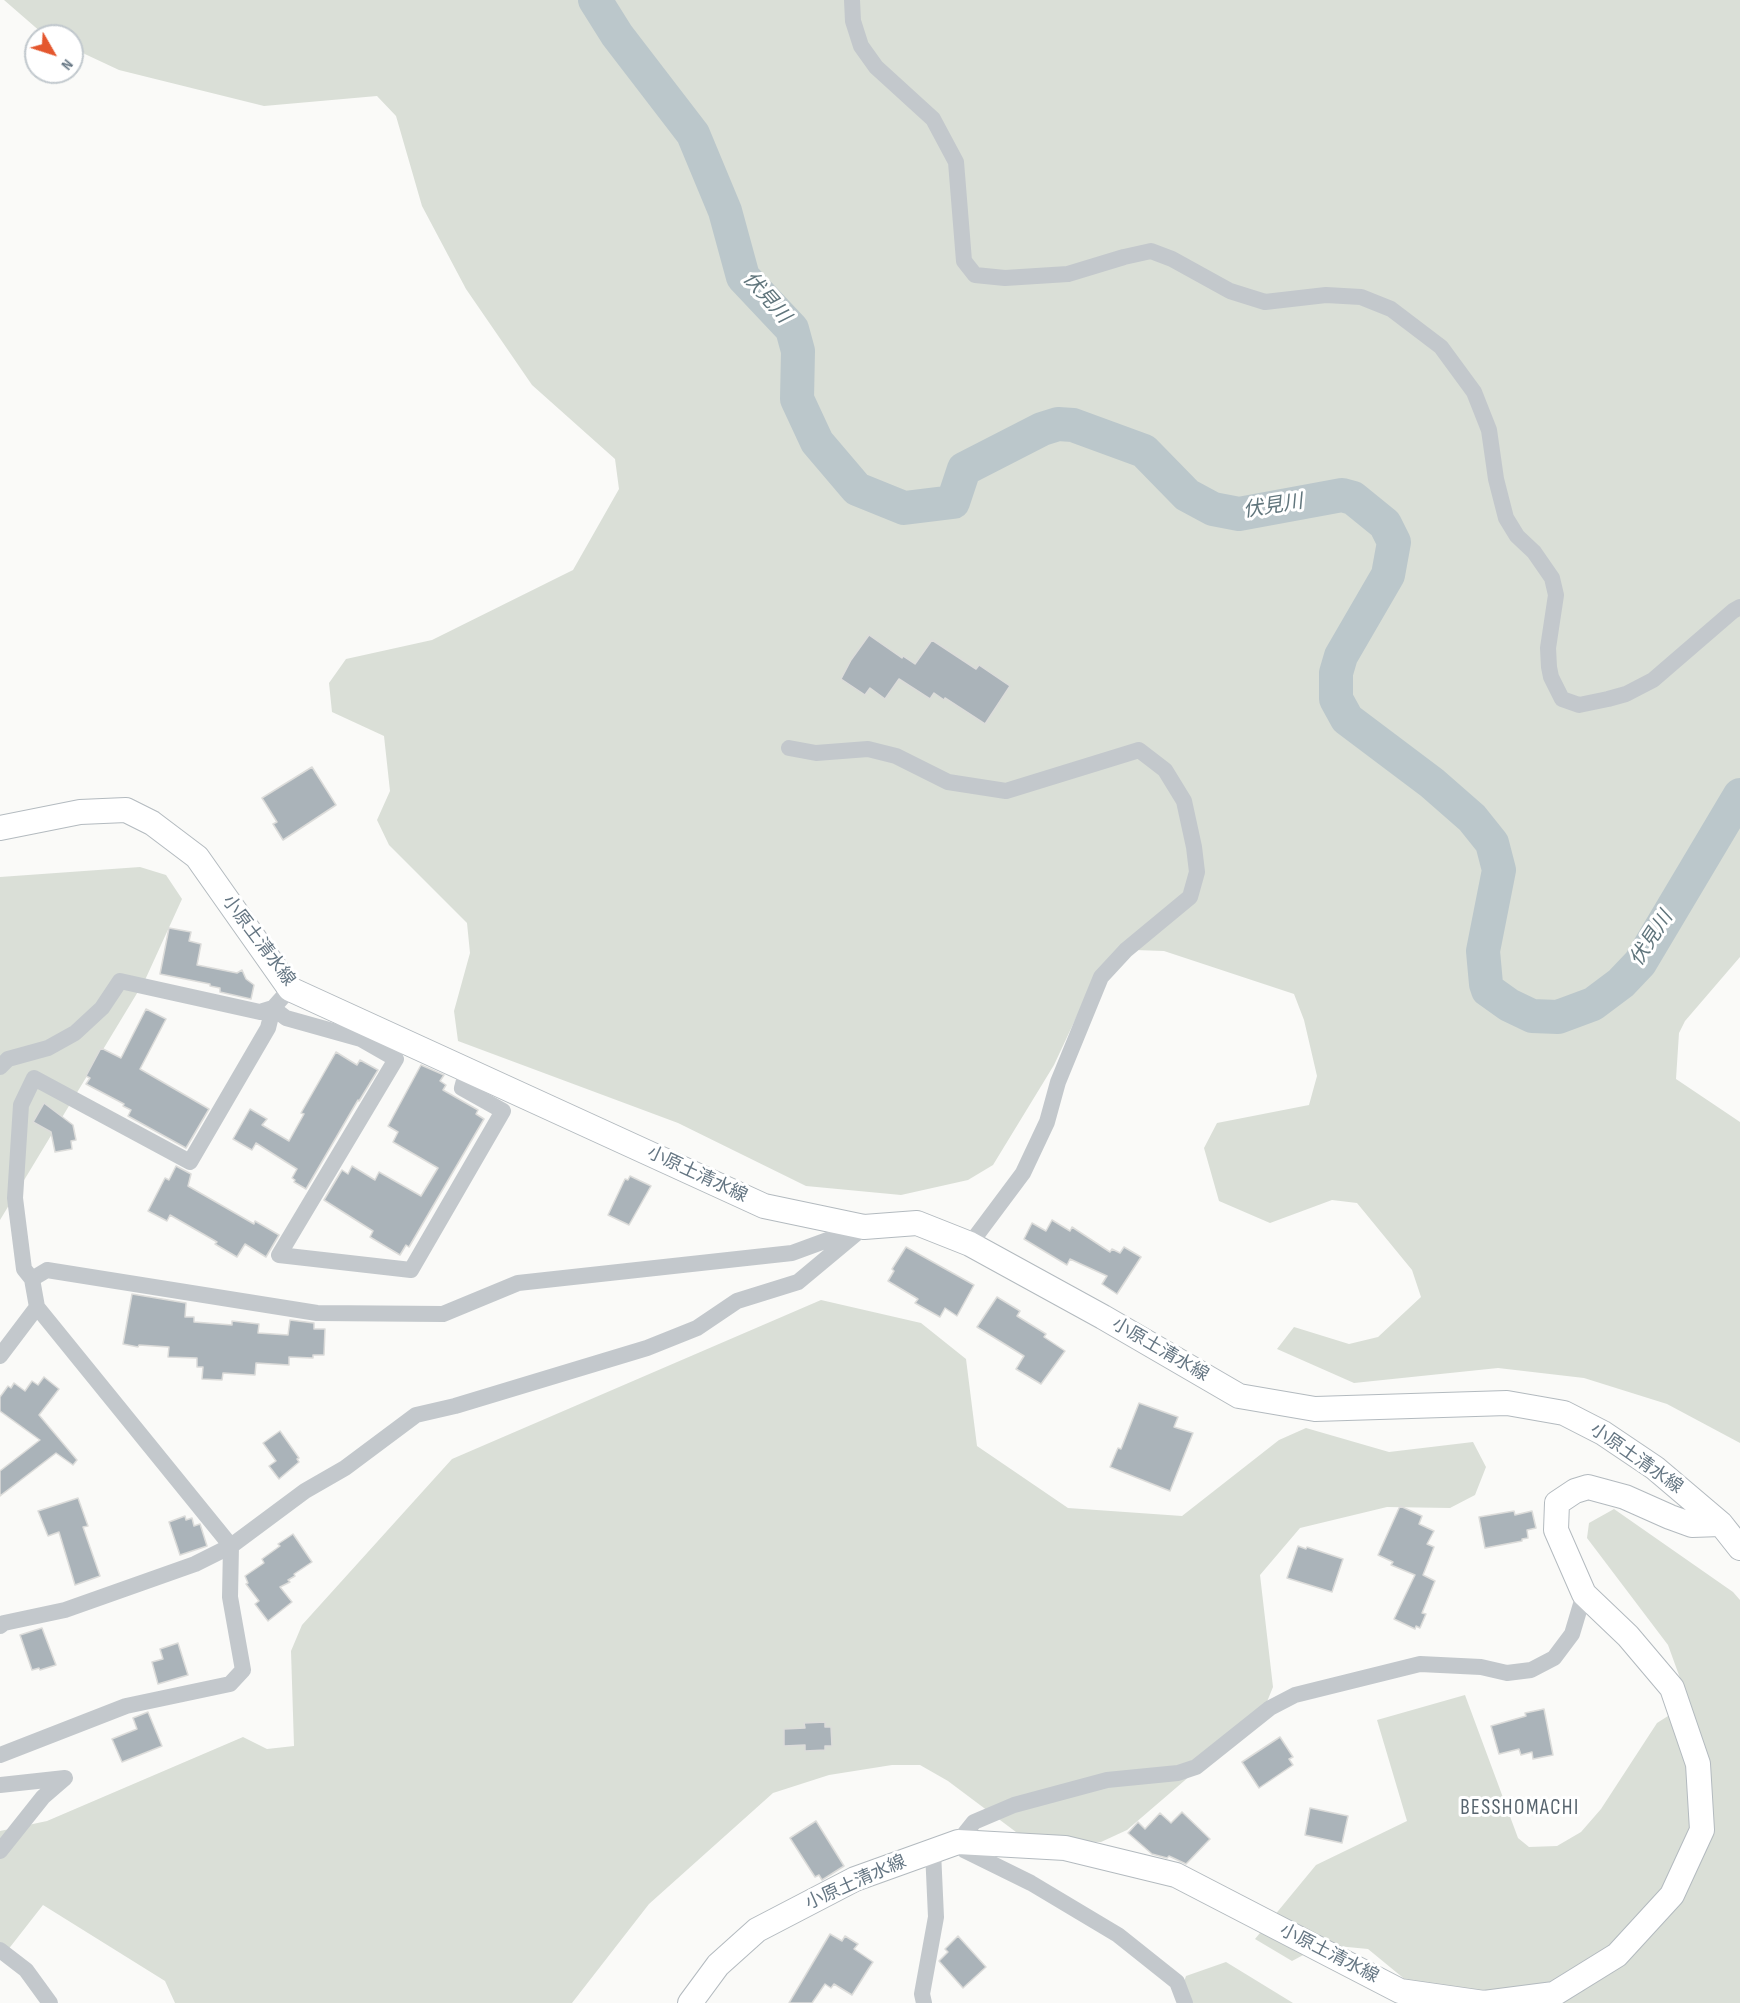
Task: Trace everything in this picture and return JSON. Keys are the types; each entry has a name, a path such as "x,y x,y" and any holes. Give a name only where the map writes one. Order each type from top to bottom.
{"main road":[{"name":"小原土清水線","path":"0,828 80,812 126,810 152,823 197,857 290,989 764,1206 864,1227 917,1223 970,1244 1103,1317 1239,1396 1315,1409 1507,1403 1564,1413 1603,1433 1655,1468 1720,1524"},
{"name":"小原土清水線","path":"690,2003 718,1965 757,1930 855,1879 958,1842 1065,1848 1176,1875 1400,1991 1484,2003 1554,1994 1617,1955 1672,1895 1702,1830 1698,1764 1672,1688 1628,1636 1584,1594 1556,1530 1557,1503 1575,1491 1588,1487 1625,1497 1692,1525 1720,1524"},
{"path":"1720,1524 1740,1548"}],"street":[{"path":"852,0 853,21 861,46 876,67 933,118 956,162 963,261 975,275 1005,278 1068,274 1151,251 1173,259 1230,291 1265,302 1326,295 1361,297 1391,309 1441,347 1474,392 1489,430 1496,479 1506,518 1517,536 1534,552 1552,578 1556,595 1548,648 1549,668 1562,699 1579,705 1626,694 1653,680 1732,611 1740,607"},
{"path":"789,748 816,753 868,749 896,756 948,782 1006,791 1139,750 1165,770 1184,801 1197,872 1190,897 1126,950 1101,977 1058,1082 1047,1122 1023,1173 970,1244"},
{"path":"0,1067 8,1059 48,1048 75,1033 102,1008 120,981 260,1012 273,1008"},
{"path":"0,1755 126,1706 230,1683 243,1670 230,1597 231,1546 37,1307 32,1279 24,1269 15,1198 21,1105 34,1078 190,1161 267,1028 273,1008 290,989"},
{"path":"273,1008 286,1018 361,1039 396,1059 279,1255 411,1270 503,1111 462,1088 467,1070"},
{"path":"32,1279 47,1270 317,1313 442,1314 518,1283 792,1253 864,1227"},
{"path":"0,1626 4,1623 65,1610 195,1564 231,1546 305,1491 345,1468 416,1415 455,1406 647,1348 697,1328 737,1301 798,1282 864,1227"},
{"path":"0,1356 37,1307"},
{"path":"1185,2003 1177,1982 1118,1935 1031,1883 964,1850 958,1842 974,1822 1014,1805 1107,1780 1178,1773 1196,1767 1270,1708 1295,1695 1419,1664 1481,1667 1507,1673 1531,1670 1554,1658 1572,1634 1584,1594"},
{"path":"0,1785 64,1778 43,1797 0,1851"},
{"path":"924,2003 922,1994 936,1917 933,1851"},
{"path":"0,1950 26,1970 50,2003"}],"shaded area":[{"path":"4,0 1740,0 1740,957 1685,1021 1679,1033 1676,1079 1740,1122 1740,1443 1667,1404 1584,1378 1498,1368 1354,1383 1277,1349 1294,1327 1349,1344 1378,1337 1421,1297 1412,1270 1357,1203 1332,1200 1270,1223 1219,1201 1204,1148 1217,1123 1309,1105 1317,1076 1304,1020 1294,994 1164,951 1135,950 1090,988 1054,1065 993,1165 968,1180 901,1195 806,1186 678,1123 458,1041 454,1011 470,953 467,923 389,845 377,820 390,791 384,736 332,712 329,683 346,659 432,640 573,570 619,489 615,459 532,385 466,289 422,206 396,116 377,96 264,106 119,70 84,54 84,24 32,24"},
{"path":"140,867 166,875 182,899 145,980 0,1220 0,877"},
{"path":"821,1300 921,1323 966,1359 977,1446 1068,1508 1182,1516 1279,1440 1306,1428 1389,1452 1473,1442 1486,1467 1475,1495 1450,1508 1387,1507 1300,1528 1260,1575 1273,1687 1262,1714 1127,1830 1101,1842 1042,1841 1016,1832 948,1781 920,1765 892,1765 829,1775 773,1793 649,1904 572,2003 175,2003 165,1981 43,1905 0,1960 0,1831 47,1821 243,1737 267,1749 294,1746 291,1651 302,1625 452,1459"},
{"path":"1614,1509 1733,1592 1740,1600 1740,2003 1428,2003 1413,1986 1368,1949 1337,1946 1307,1953 1292,1961 1255,1939 1316,1865 1407,1821 1377,1720 1465,1695 1518,1838 1529,1847 1557,1846 1581,1832 1601,1809 1657,1723 1668,1716 1682,1714 1688,1700 1668,1645 1587,1538 1589,1523"},
{"path":"1226,1962 1293,2003 1180,2003 1178,1999 1186,1976"}],"building":[{"path":"869,635 902,658 903,656 915,664 932,640 976,669 979,665 1010,686 985,724 945,698 944,700 934,693 930,699 899,679 885,699 870,688 865,695 841,679"},
{"path":"312,767 336,805 283,840 273,824 277,822 262,798"},
{"path":"169,928 191,932 189,941 201,944 197,965 237,973 242,970 246,979 254,985 251,999 220,992 220,988 210,986 210,984 160,974"},
{"path":"146,1009 166,1019 140,1069 209,1109 186,1148 128,1116 131,1110 123,1106 124,1104 86,1084 90,1078 86,1076 101,1048 121,1058"},
{"path":"336,1052 357,1065 360,1060 378,1070 306,1189 294,1182 292,1178 297,1169 256,1143 252,1150 233,1139 250,1109 267,1119 262,1125 289,1141 304,1114 301,1113"},
{"path":"421,1065 444,1075 440,1081 446,1085 443,1090 478,1110 476,1114 484,1119 409,1247 406,1245 400,1255 370,1237 373,1231 324,1200 342,1170 348,1174 352,1166 375,1180 379,1172 421,1196 438,1168 393,1142 398,1132 388,1126"},
{"path":"44,1103 73,1125 76,1140 71,1141 72,1149 55,1152 51,1132 33,1122"},
{"path":"176,1166 191,1174 188,1186 254,1224 255,1221 279,1235 266,1257 245,1244 237,1257 215,1244 217,1242 170,1215 167,1221 148,1211 165,1178 169,1180"},
{"path":"630,1176 651,1186 629,1225 608,1215 625,1179 628,1180"},
{"path":"1052,1220 1070,1231 1072,1227 1110,1252 1112,1249 1120,1253 1124,1247 1141,1257 1117,1294 1102,1284 1107,1276 1070,1259 1067,1265 1024,1239 1032,1223 1046,1231"},
{"path":"906,1247 974,1285 957,1316 945,1308 940,1317 915,1303 918,1299 888,1281 894,1271 892,1269"},
{"path":"132,1294 186,1303 185,1317 194,1317 194,1322 232,1325 232,1321 259,1324 258,1333 288,1335 290,1320 314,1323 314,1329 325,1329 324,1355 313,1355 313,1358 289,1357 289,1365 256,1363 255,1375 223,1373 222,1380 202,1379 203,1367 197,1367 197,1358 168,1357 169,1347 139,1345 138,1347 123,1344"},
{"path":"997,1297 1020,1311 1017,1316 1046,1334 1044,1337 1065,1351 1041,1384 1016,1369 1024,1356 977,1327"},
{"path":"44,1377 59,1389 39,1415 77,1460 73,1465 56,1453 0,1496 0,1471 40,1440 0,1411 0,1397 8,1386 11,1388 14,1383 25,1391 32,1381 38,1385"},
{"path":"1139,1403 1178,1417 1174,1427 1193,1433 1170,1491 1110,1467 1118,1448 1121,1449"},
{"path":"280,1431 299,1458 297,1459 299,1462 279,1479 269,1466 276,1461 263,1443"},
{"path":"78,1498 88,1526 83,1527 100,1576 75,1585 59,1532 48,1536 38,1511"},
{"path":"1400,1506 1422,1516 1419,1524 1434,1531 1427,1544 1434,1547 1423,1575 1435,1581 1422,1613 1426,1614 1420,1628 1416,1626 1415,1629 1394,1619 1415,1575 1391,1565 1393,1562 1378,1555"},
{"path":"1514,1511 1515,1515 1532,1511 1536,1528 1527,1530 1528,1538 1522,1541 1485,1548 1479,1517"},
{"path":"185,1516 186,1520 192,1518 194,1526 200,1524 207,1546 180,1555 169,1522"},
{"path":"293,1534 312,1562 294,1574 295,1576 288,1580 290,1582 280,1587 292,1602 268,1621 255,1604 259,1601 246,1584 248,1583 245,1576 264,1563 262,1559"},
{"path":"1298,1546 1343,1559 1332,1592 1287,1578"},
{"path":"42,1628 56,1665 32,1670 20,1635"},
{"path":"178,1643 188,1675 158,1684 152,1662 163,1659 160,1649"},
{"path":"1544,1709 1553,1755 1533,1759 1532,1752 1521,1755 1519,1749 1499,1754 1491,1726 1526,1716 1525,1713"},
{"path":"148,1712 162,1746 122,1762 112,1739 137,1729 133,1718"},
{"path":"825,1722 825,1727 831,1727 832,1746 825,1746 825,1750 805,1751 805,1745 784,1746 784,1729 805,1728 804,1723"},
{"path":"1280,1737 1293,1757 1289,1759 1293,1765 1259,1788 1242,1762"},
{"path":"1310,1808 1348,1816 1342,1843 1305,1835"},
{"path":"1182,1812 1210,1839 1186,1864 1169,1856 1167,1858 1152,1854 1128,1833 1138,1822 1145,1829 1160,1813 1171,1823"},
{"path":"816,1821 844,1866 822,1880 819,1875 815,1877 790,1838"},
{"path":"830,1934 842,1941 845,1936 858,1944 854,1949 873,1962 852,1995 834,1984 831,1988 825,1984 812,2003 789,2003"},
{"path":"958,1936 986,1967 963,1988 939,1961 948,1952 945,1949"}],"waterway":[{"name":"伏見川","path":"595,0 617,35 693,134 725,211 743,277 792,329 798,351 797,399 817,442 857,489 904,508 953,502 964,469 1042,429 1058,424 1073,425 1144,451 1187,495 1213,509 1239,514 1342,495 1353,498 1385,524 1394,542 1388,575 1341,656 1336,673 1336,699 1347,719 1432,783 1472,818 1492,843 1499,870 1483,951 1486,984 1488,990 1509,1005 1532,1016 1558,1017 1593,1004 1621,983 1640,963 1740,795"}],"district":[{"name":"BESSHOMACHI","path":"1520,1809"}]}
